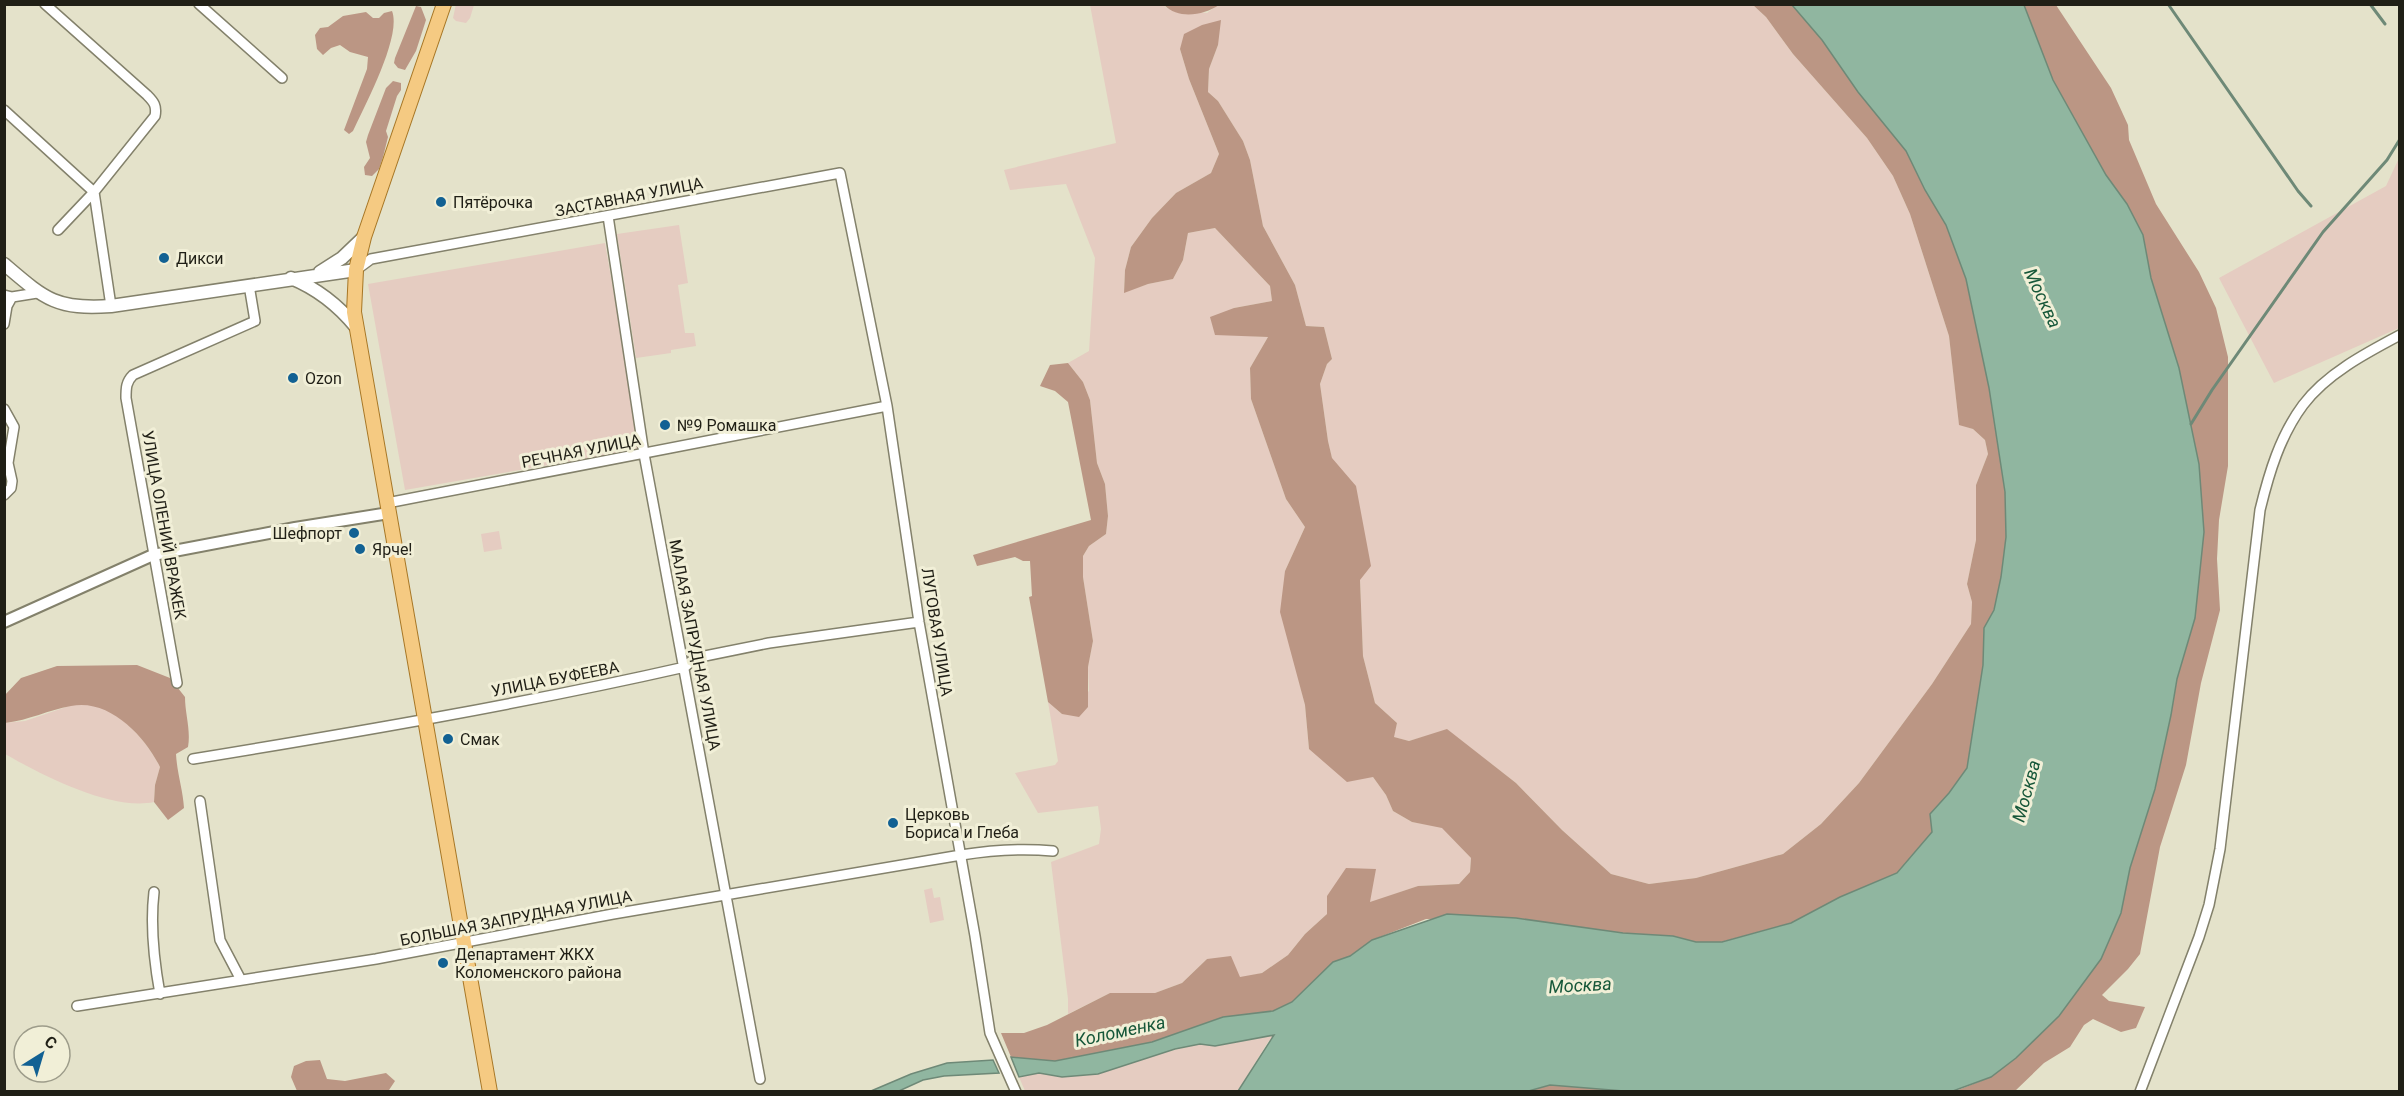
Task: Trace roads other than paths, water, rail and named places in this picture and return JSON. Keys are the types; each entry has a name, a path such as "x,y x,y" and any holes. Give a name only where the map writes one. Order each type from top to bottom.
{"main road":[{"path":"444,4 364,237 356,270 354,296 356,327 490,1092"},
{"path":"314,275 336,263 364,237"},
{"path":"4,264 37,293 69,306 83,308 111,306 356,270"},
{"path":"290,278 316,290 337,306 356,327"}],"street":[{"path":"45,4 147,95 156,106 156,117 94,192 58,230"},
{"path":"199,4 282,78"},
{"path":"4,110 94,192 111,306"},
{"name":"ЗАСТАВНАЯ УЛИЦА","path":"356,270 371,259 840,173"},
{"name":"ЛУГОВАЯ УЛИЦА","path":"840,173 887,406 920,622 990,1033 1016,1092"},
{"name":"МАЛАЯ ЗАПРУДНАЯ УЛИЦА","path":"608,216 644,454 760,1078"},
{"name":"УЛИЦА ОЛЕНИЙ ВРАЖЕК","path":"177,683 126,398 128,381 134,375 255,321 249,285"},
{"path":"4,324 8,296 37,293"},
{"path":"2140,1092 2168,1023 2209,905 2220,849 2260,510 2270,470 2284,435 2304,404 2336,374 2400,335"},
{"name":"РЕЧНАЯ УЛИЦА","path":"4,622 153,555 887,406"},
{"path":"4,409 14,427 8,463 12,481 11,488 6,494"},
{"name":"УЛИЦА БУФЕЕВА","path":"193,759 426,721 588,689 685,667 695,658 769,643 920,622"},
{"path":"200,801 220,940 241,980"},
{"name":"БОЛЬШАЯ ЗАПРУДНАЯ УЛИЦА","path":"76,1006 465,944 613,914 961,855 999,850 1053,851"},
{"path":"154,892 152,908 154,963 160,994"}],"water":[{"name":"Москва","path":"1792,5 2024,5 2053,80 2106,175 2127,204 2143,235 2151,278 2179,368 2199,464 2204,532 2195,618 2177,679 2155,789 2130,868 2121,913 2101,959 2059,1016 2016,1058 1991,1077 1953,1091 1636,1092 1550,1085 1525,1092 1238,1091 1274,1035 1215,1046 1200,1044 1175,1049 1098,1074 1062,1077 1039,1073 1019,1077 1011,1057 1055,1061 1152,1042 1223,1017 1273,1011 1292,1002 1333,962 1350,956 1372,940 1447,914 1516,918 1623,933 1673,936 1696,942 1722,942 1791,923 1840,897 1897,873 1932,832 1930,814 1967,768 1983,665 1984,628 1994,610 2001,577 2006,537 2005,492 1989,388 1966,279 1946,225 1925,190 1906,151 1858,92 1822,40"},
{"path":"993,1060 999,1073 944,1076 923,1080 899,1091 871,1091 911,1074 947,1063"}],"waterway":[{"path":"2168,4 2298,191 2311,206"},
{"path":"2370,4 2385,24"},
{"path":"2191,424 2212,390 2323,232 2387,160 2400,139"}],"place":[{"name":"Пятёрочка","path":"441,202"},
{"name":"Дикси","path":"164,258"},
{"name":"Ozon","path":"293,378"},
{"name":"№9 Ромашка","path":"665,425"},
{"name":"Шефпорт","path":"354,533"},
{"name":"Ярче!","path":"360,549"},
{"name":"Смак","path":"448,739"},
{"name":"Церковь Бориса и Глеба","path":"893,823"},
{"name":"Департамент ЖКХ Коломенского района","path":"443,963"}],"water label":[{"name":"Коломенка","path":"1120,1031"}]}
